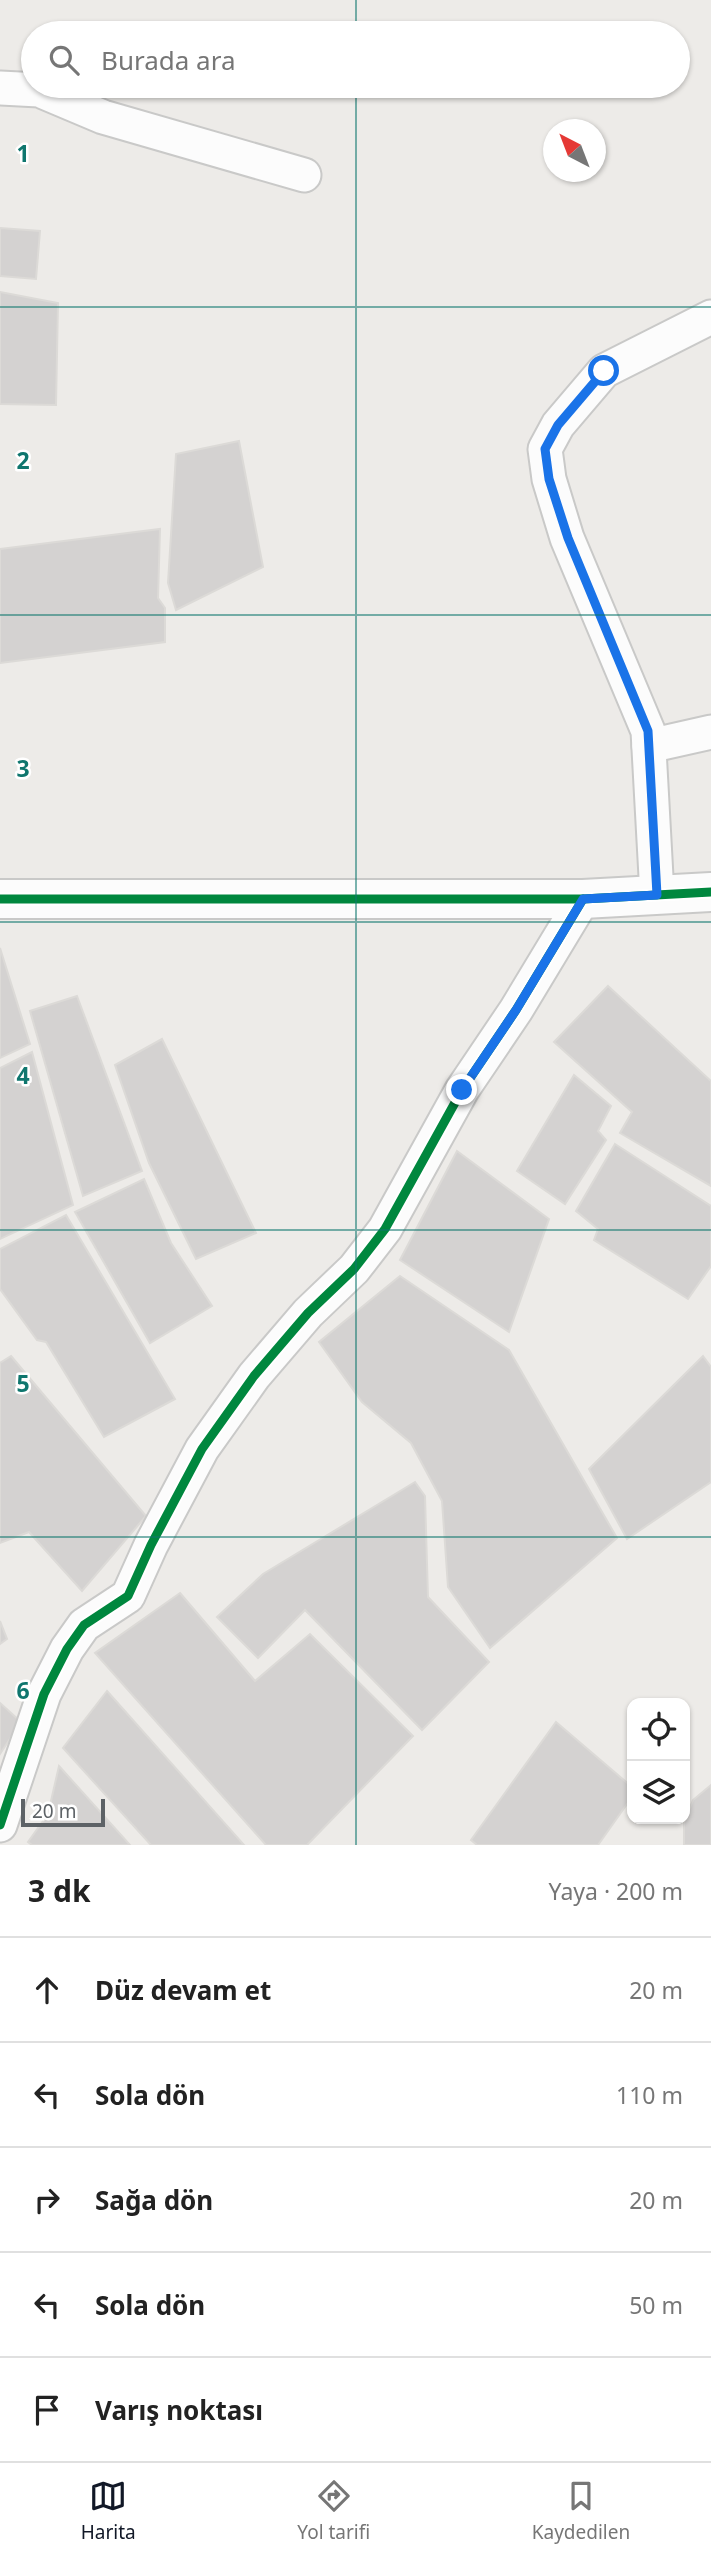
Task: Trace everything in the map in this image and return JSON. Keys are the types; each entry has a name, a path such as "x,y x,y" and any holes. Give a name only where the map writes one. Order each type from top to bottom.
{"street":[{"path":"0,88 21,89"},
{"path":"59,98 103,117 304,175"},
{"path":"657,895 648,731 568,538 549,479 545,449 558,425 604,371 711,317"},
{"path":"649,746 711,732"},
{"path":"0,899 583,899 711,892"},
{"path":"0,1825 44,1694 67,1649 84,1625 128,1596 151,1545 202,1449 254,1376 308,1313 354,1269 385,1228 462,1090 516,1010 583,899"}],"building":[{"path":"0,228 40,231 36,279 0,276"},
{"path":"0,292 58,303 56,405 0,404"},
{"path":"239,441 263,567 176,610 168,583 176,454"},
{"path":"160,529 158,598 165,608 165,642 0,663 0,549"},
{"path":"0,948 30,1044 0,1058"},
{"path":"608,986 711,1081 711,1186 620,1133 632,1112 554,1042"},
{"path":"77,996 142,1171 83,1196 30,1011"},
{"path":"162,1039 256,1233 196,1259 149,1163 115,1065"},
{"path":"32,1052 73,1205 0,1239 0,1068"},
{"path":"574,1075 611,1106 598,1131 606,1140 565,1204 517,1171"},
{"path":"615,1144 711,1206 711,1266 688,1299 594,1240 598,1229 576,1211"},
{"path":"457,1151 549,1219 509,1332 400,1260"},
{"path":"144,1179 171,1243 212,1306 150,1343 75,1212"},
{"path":"66,1215 175,1399 104,1437 46,1342 37,1340 0,1289 0,1249"},
{"path":"400,1276 509,1350 617,1538 490,1648 448,1587 442,1501 411,1443 362,1402 319,1342"},
{"path":"11,1356 146,1516 82,1591 29,1532 0,1543 0,1363"},
{"path":"703,1356 711,1367 711,1482 627,1539 589,1469"},
{"path":"415,1482 425,1496 428,1597 489,1662 422,1730 305,1610 258,1658 217,1617 263,1574"},
{"path":"180,1593 255,1681 310,1634 413,1736 307,1845 266,1845 95,1653"},
{"path":"0,1621 7,1639 0,1644"},
{"path":"107,1691 244,1845 151,1845 63,1748"},
{"path":"0,1703 21,1722 0,1754"},
{"path":"556,1722 627,1783 627,1804 598,1845 477,1845 471,1840"},
{"path":"59,1766 130,1845 32,1845 28,1842 48,1814"},
{"path":"711,1785 711,1845 684,1845 684,1824 690,1824 693,1800"}],"cycle path":[{"path":"0,899 583,899 711,892"},
{"path":"0,1825 44,1694 67,1649 84,1625 128,1596 151,1545 202,1449 254,1376 308,1313 354,1269 385,1229 462,1090 516,1010 583,899"}],"route":[{"path":"462,1090 516,1010 583,899 657,895 648,731 568,538 549,479 545,449 558,425 604,371"}]}
